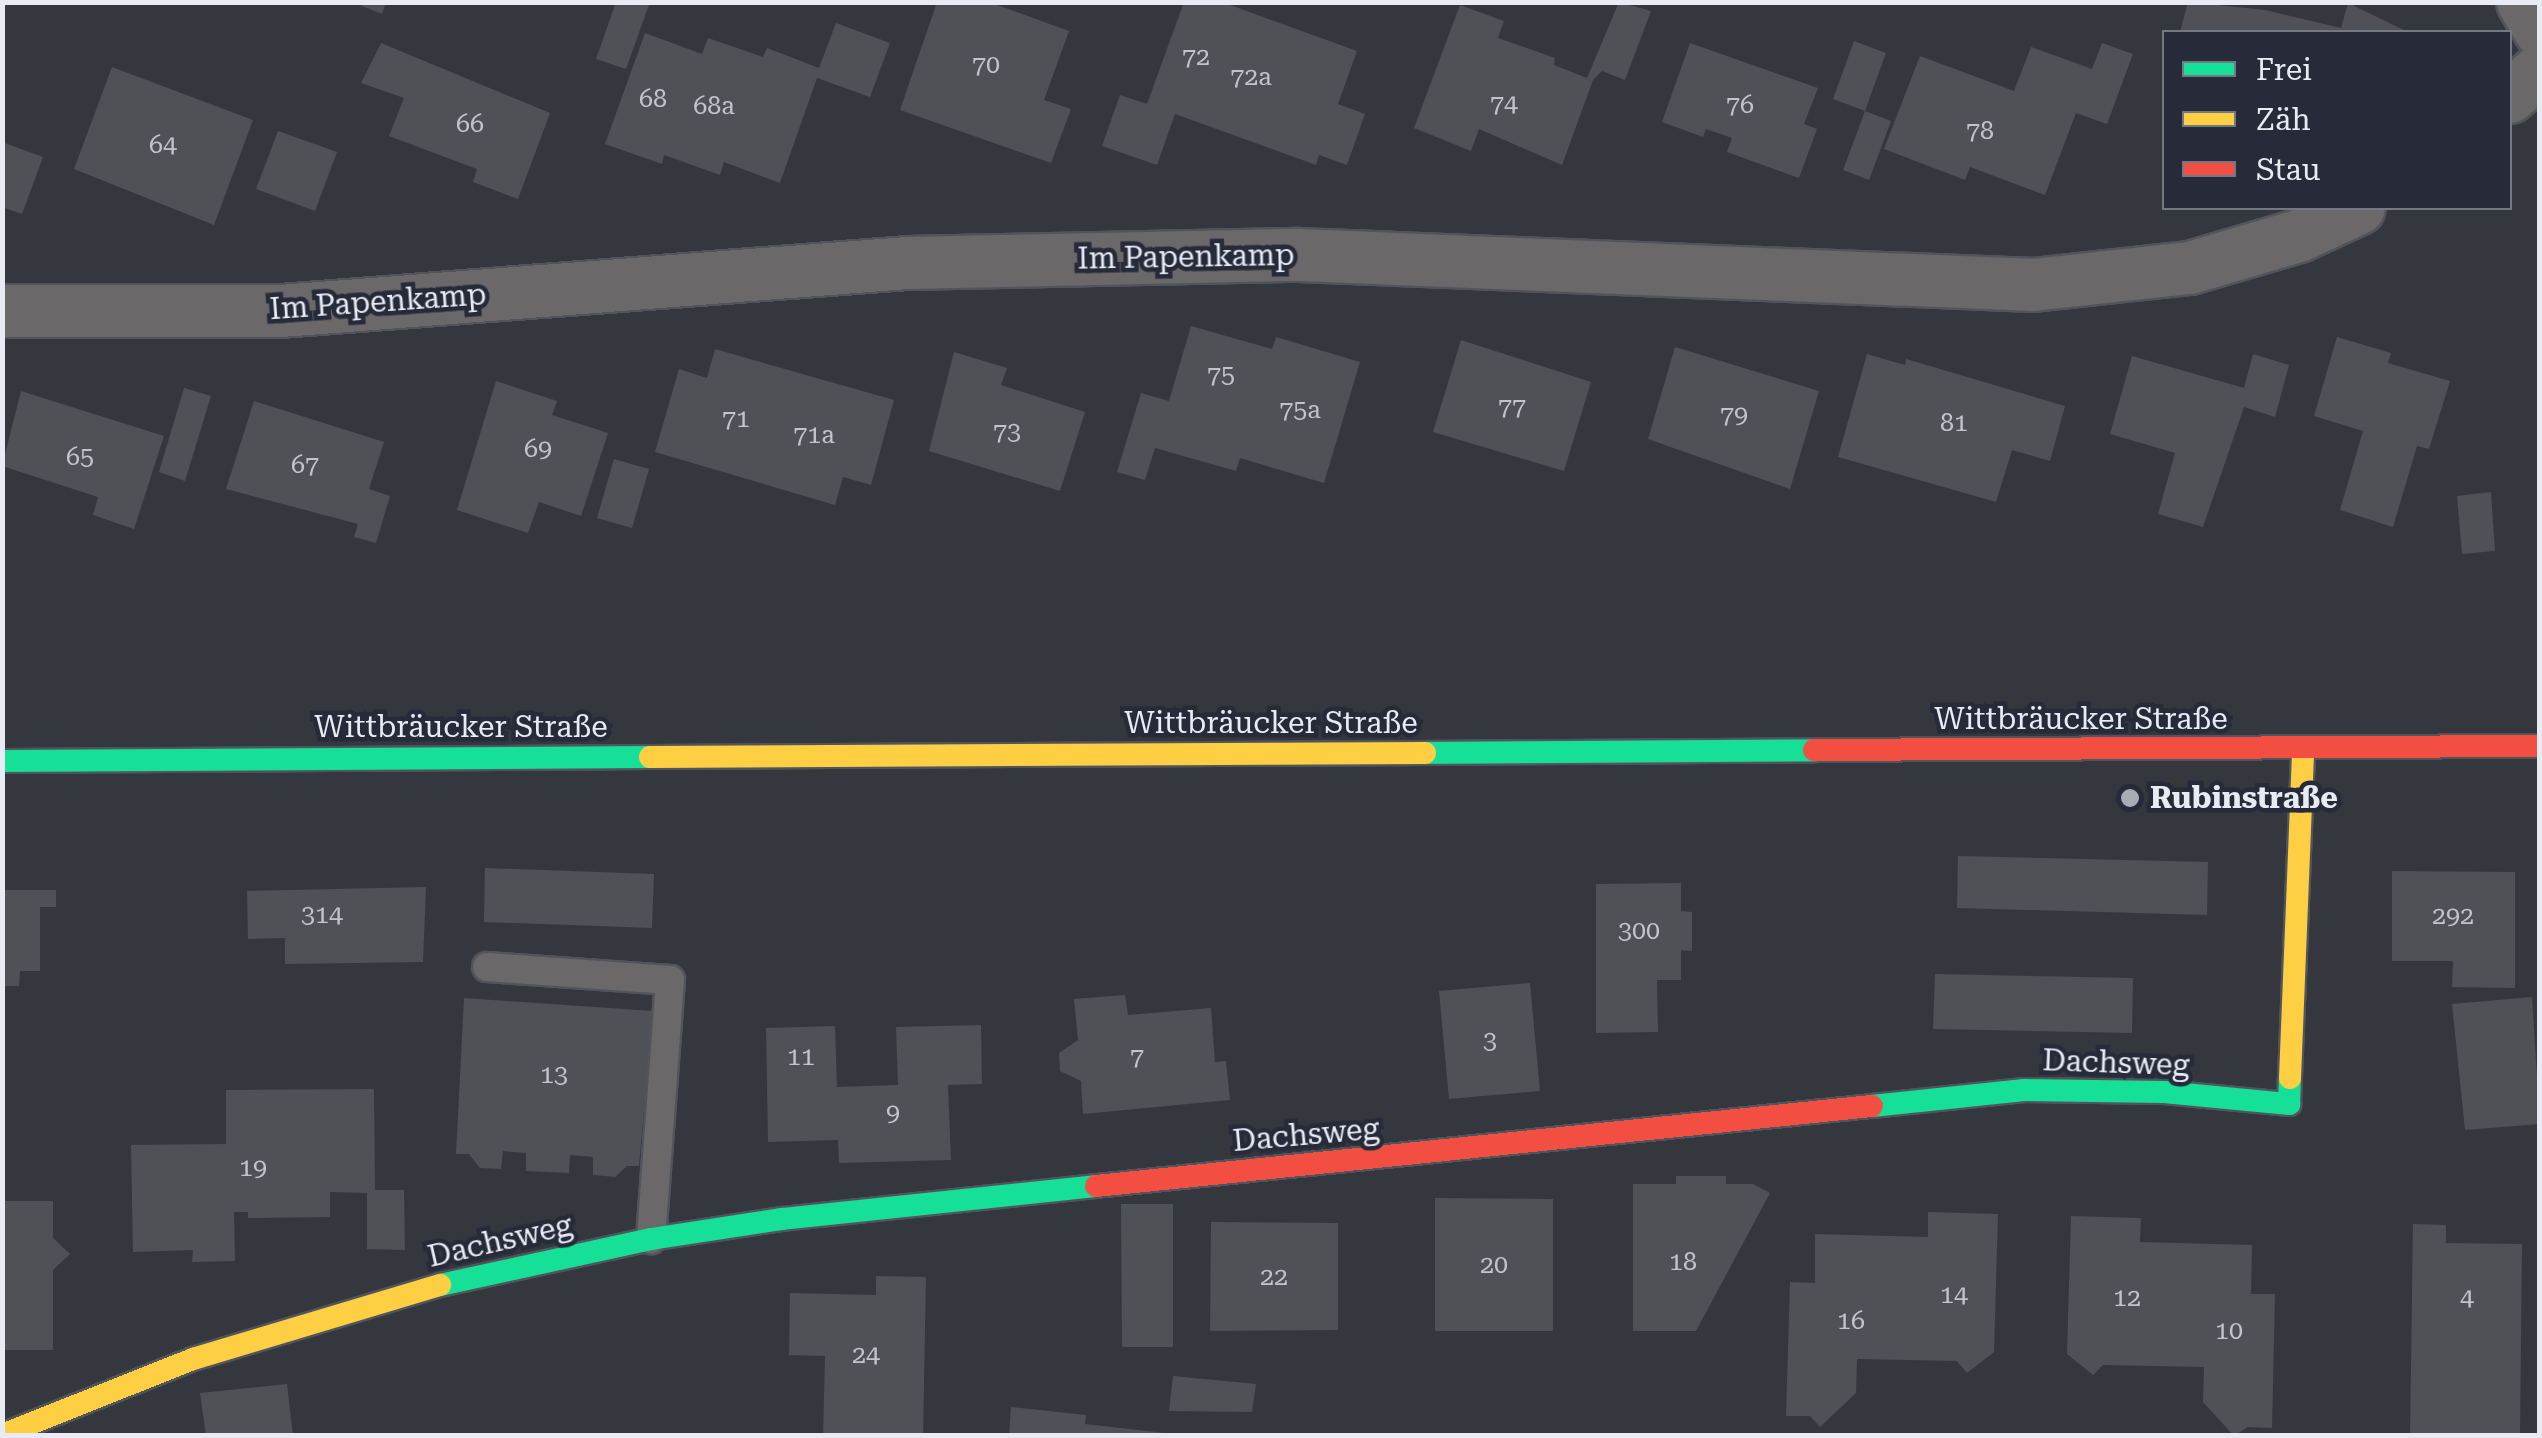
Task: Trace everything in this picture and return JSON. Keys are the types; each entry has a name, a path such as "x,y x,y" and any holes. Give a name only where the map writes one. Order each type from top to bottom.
{"street":[{"path":"2523,2 2540,30"},
{"path":"2512,96 2540,70"},
{"name":"Im Papenkamp","path":"2,312 281,311 908,263 1299,255 2033,285 2190,268 2299,236 2355,210"},
{"name":"Wittbräucker Straße","path":"2,762 2540,746"},
{"name":"Dachsweg","path":"2,1435 193,1359 394,1296 651,1239 966,1197 2024,1090 2164,1092 2289,1104 2303,749"}],"lane":[{"path":"488,966 670,980 651,1239"}],"building":[{"path":"352,2 386,2 382,14"},
{"path":"616,2 650,2 626,69 596,59"},
{"path":"937,2 989,2 1069,31 1044,100 1071,109 1051,163 900,110"},
{"path":"1184,2 1222,2 1357,51 1338,104 1365,114 1347,165 1319,155 1316,165 1175,114 1157,165 1102,146 1120,95 1147,104"},
{"path":"1619,2 1651,11 1625,80 1602,71 1593,80 1562,165 1479,129 1471,151 1414,128 1460,5 1504,21 1498,38 1555,58 1554,65 1587,78"},
{"path":"2188,2 2265,10 2341,28 2348,3 2404,30 2181,30"},
{"path":"836,23 890,43 870,97 817,78 780,183 724,162 720,175 664,155 662,164 605,144 645,33 702,54 708,38 763,57 767,48 819,68"},
{"path":"1854,41 1886,53 1865,111 1833,99"},
{"path":"381,43 550,113 518,199 473,182 477,169 389,136 404,98 361,83"},
{"path":"1690,43 1818,88 1804,124 1817,129 1799,178 1727,152 1732,138 1706,129 1703,137 1662,122"},
{"path":"2102,43 2133,54 2107,124 2076,113 2045,195 1970,167 1965,180 1884,149 1920,56 2014,91 2031,47 2092,69"},
{"path":"112,67 253,120 214,225 74,169"},
{"path":"1865,111 1891,121 1869,180 1843,170"},
{"path":"278,131 337,152 315,211 256,189"},
{"path":"2,142 43,157 22,214 2,207"},
{"path":"1191,326 1272,349 1276,337 1360,362 1324,483 1240,458 1236,471 1155,448 1145,480 1117,472 1141,393 1169,401"},
{"path":"2337,337 2391,353 2388,363 2450,381 2429,449 2417,446 2393,527 2340,510 2363,431 2314,416"},
{"path":"1461,340 1591,382 1564,471 1433,432"},
{"path":"1675,347 1819,391 1790,489 1648,439"},
{"path":"715,349 894,400 871,485 843,477 835,505 655,452 679,369 707,378"},
{"path":"954,352 1007,368 1001,385 1085,412 1060,491 929,451"},
{"path":"1867,354 1905,365 1906,359 2065,406 2050,461 2012,450 1996,502 1838,457"},
{"path":"2253,354 2289,365 2275,417 2244,407 2203,527 2158,514 2175,453 2110,434 2132,356 2244,388"},
{"path":"496,381 557,401 552,415 608,433 581,516 539,502 528,533 457,510"},
{"path":"184,388 211,396 185,481 159,472"},
{"path":"21,391 164,436 134,529 93,515 98,497 2,466"},
{"path":"254,401 384,442 369,489 390,496 376,543 354,537 358,524 226,489"},
{"path":"614,459 649,469 632,528 597,518"},
{"path":"2491,492 2495,551 2462,554 2457,496"},
{"path":"1958,856 2208,862 2207,915 1957,908"},
{"path":"485,868 654,874 652,928 484,922"},
{"path":"2392,871 2515,872 2515,988 2452,987 2453,961 2392,961"},
{"path":"1681,883 1681,911 1692,912 1692,951 1681,950 1681,980 1657,980 1658,1032 1596,1033 1596,884"},
{"path":"426,887 423,962 285,964 285,938 248,939 247,891"},
{"path":"2,890 56,890 56,907 40,907 40,971 20,971 19,986 2,986"},
{"path":"1935,974 2133,978 2132,1033 1933,1029"},
{"path":"1530,983 1540,1091 1449,1099 1439,991"},
{"path":"1125,995 1128,1015 1211,1008 1215,1062 1226,1061 1230,1100 1083,1114 1081,1081 1060,1071 1059,1053 1078,1040 1074,999"},
{"path":"2532,997 2540,1124 2465,1130 2452,1004"},
{"path":"464,998 653,1011 639,1166 627,1166 615,1177 593,1175 593,1157 570,1155 569,1173 526,1171 526,1153 503,1151 501,1169 480,1168 469,1154 456,1154"},
{"path":"981,1025 982,1084 948,1085 951,1160 839,1163 838,1140 768,1142 766,1028 835,1026 837,1087 898,1085 896,1027"},
{"path":"374,1089 375,1190 404,1190 405,1250 367,1249 367,1193 330,1192 330,1217 248,1218 248,1212 234,1212 235,1261 192,1262 193,1250 133,1252 131,1145 226,1144 226,1090"},
{"path":"1676,1176 1726,1176 1726,1184 1753,1184 1770,1193 1696,1331 1633,1331 1633,1184 1676,1184"},
{"path":"1435,1198 1553,1199 1553,1331 1435,1331"},
{"path":"2,1201 53,1201 53,1238 70,1254 53,1270 53,1350 2,1350"},
{"path":"1121,1204 1173,1204 1173,1347 1122,1347"},
{"path":"1928,1212 1998,1214 1994,1352 1967,1373 1957,1361 1857,1359 1856,1393 1820,1427 1810,1416 1786,1416 1790,1282 1815,1283 1815,1234 1928,1237"},
{"path":"2071,1216 2141,1218 2140,1242 2252,1245 2251,1294 2275,1294 2272,1428 2248,1427 2234,1436 2203,1402 2204,1367 2103,1365 2093,1375 2067,1354"},
{"path":"1211,1222 1338,1223 1338,1330 1210,1331"},
{"path":"2413,1224 2446,1225 2446,1243 2522,1244 2520,1436 2410,1436"},
{"path":"876,1276 926,1277 923,1436 823,1436 825,1356 789,1355 790,1293 876,1295"},
{"path":"1173,1376 1256,1384 1252,1412 1169,1411"},
{"path":"287,1384 293,1436 206,1436 200,1393"},
{"path":"1011,1407 1086,1415 1085,1424 1192,1436 1009,1436"}],"traffic: fast":[{"path":"1425,753 1814,750"},
{"path":"2,761 650,757"},
{"path":"1872,1106 2024,1090 2164,1092 2289,1104 2290,1078"},
{"path":"440,1285 651,1239 782,1219 1096,1186"}],"traffic: slow":[{"path":"2290,1078 2303,749"},
{"path":"650,757 1425,753"},
{"path":"2,1435 193,1359 440,1285"}],"traffic: jam":[{"path":"1814,750 2540,746"},
{"path":"1096,1186 1872,1106"}],"place":[{"name":"Rubinstraße","path":"2130,798"}]}
